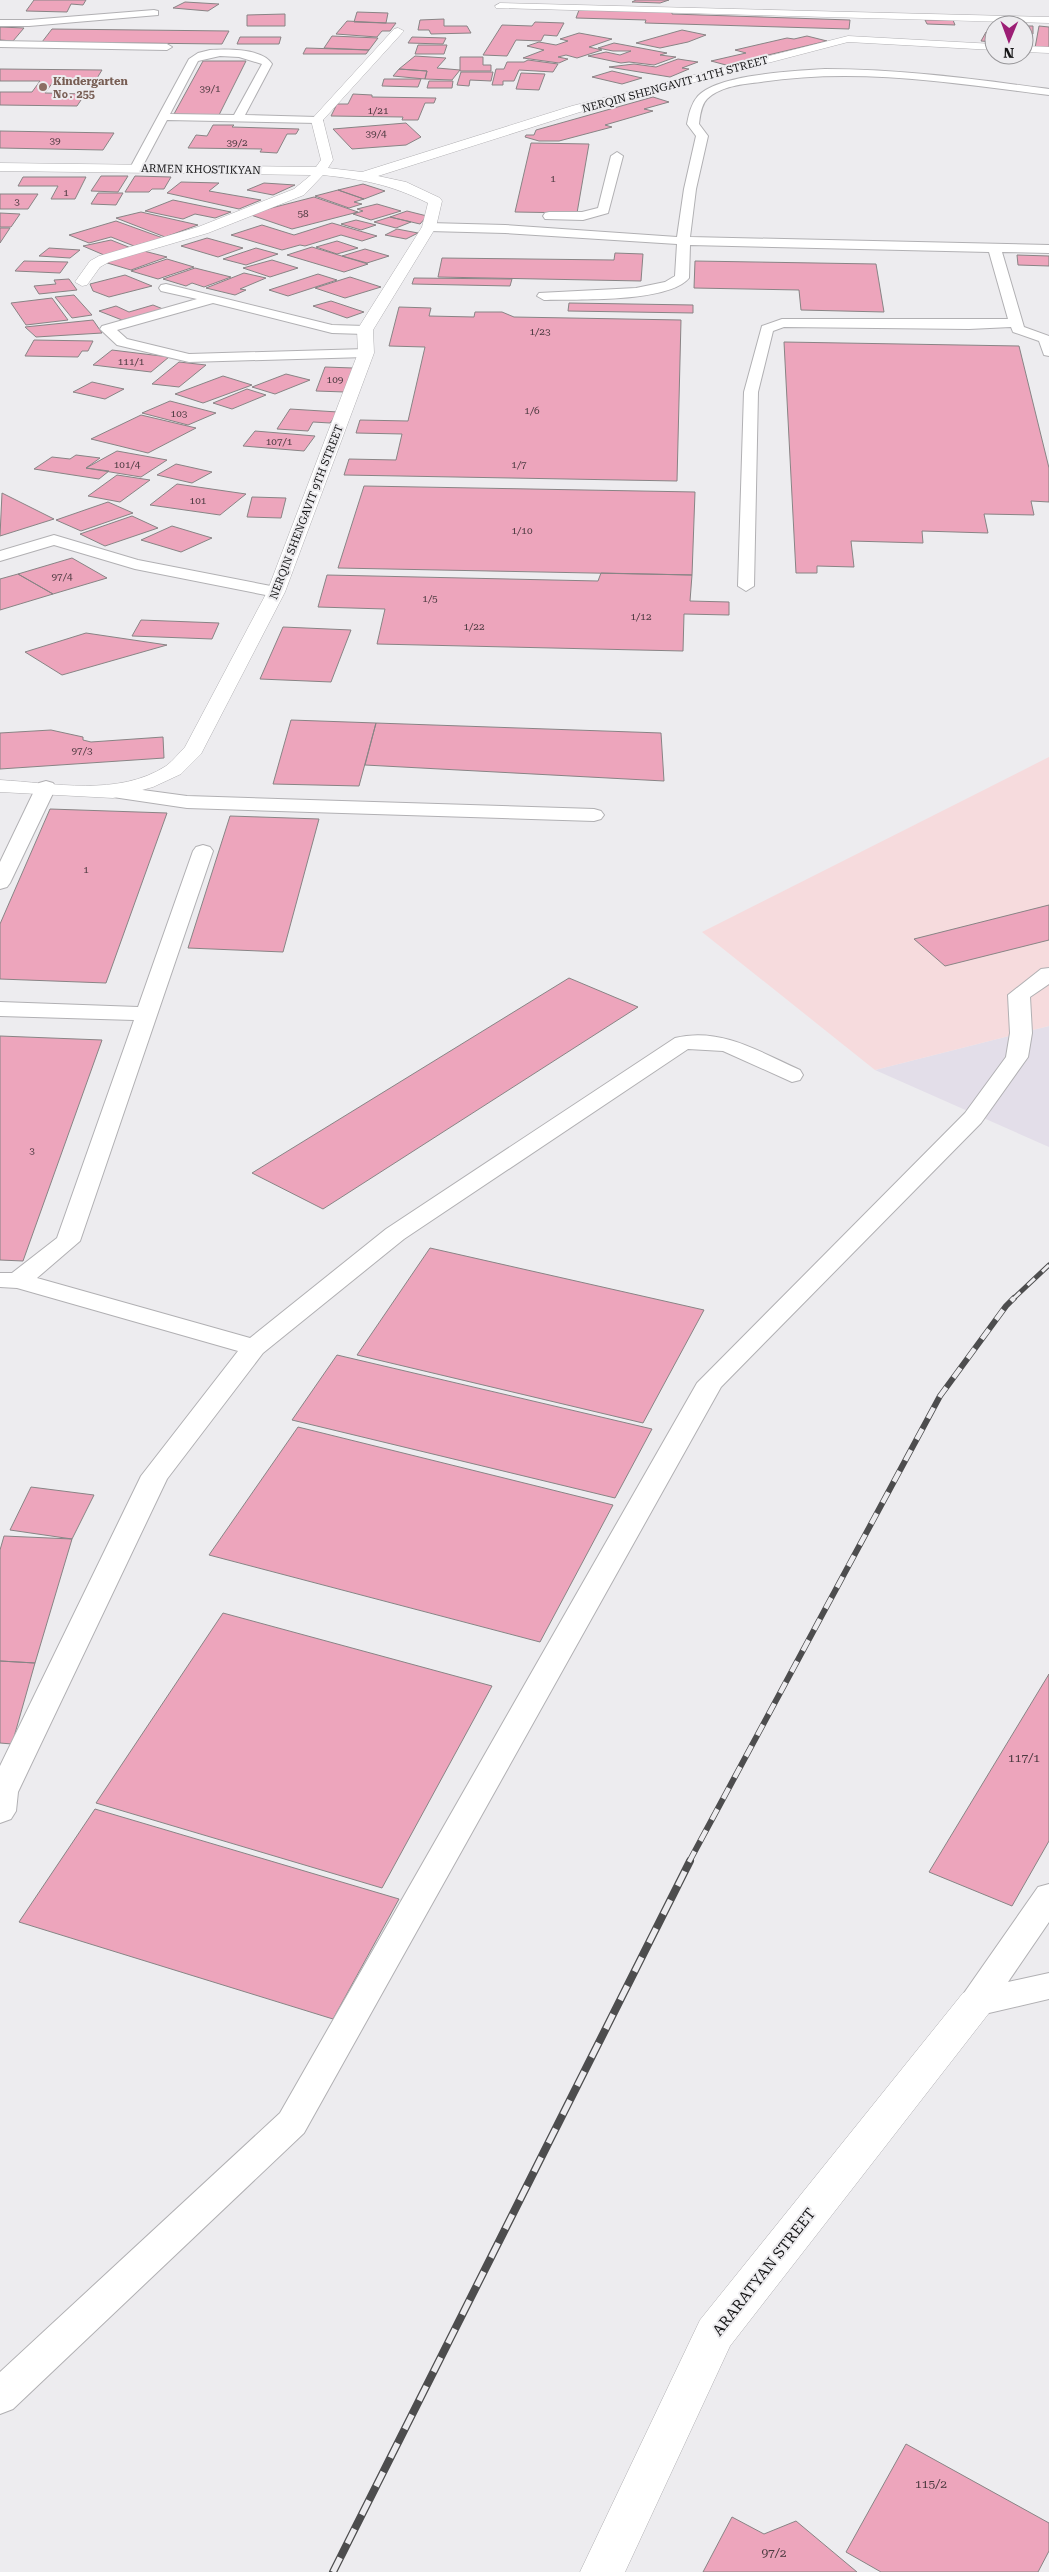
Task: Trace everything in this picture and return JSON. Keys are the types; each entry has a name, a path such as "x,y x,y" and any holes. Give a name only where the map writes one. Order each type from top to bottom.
{"street":[{"path":"848,39 874,29 906,2"},
{"path":"500,6 1049,20"},
{"path":"82,282 95,264 104,259 203,230 300,192 320,171 327,160 317,120 398,31"},
{"name":"NERQIN SHENGAVIT 11TH STREET","path":"364,176 576,109 848,39 984,46"},
{"path":"1034,49 1049,50"},
{"name":"ARMEN KHOSTIKYAN","path":"0,167 320,171 364,176 401,185 436,202 435,218"},
{"path":"365,330 435,218"},
{"name":"NERQIN SHENGAVIT 9TH STREET","path":"0,786 113,792 146,783 174,770 194,750 276,592 366,353 365,330"},
{"name":"ARARATYAN STREET","path":"602,2572 715,2333 976,2003"}],"lane":[{"path":"0,23 28,23 154,13"},
{"path":"18,44 28,23"},
{"path":"0,44 167,47"},
{"path":"136,168 194,59 202,55 245,55 265,61 266,64 237,119"},
{"path":"544,296 648,291 671,286 682,278 682,240 696,156 702,136 693,124 698,104 715,88 760,78 825,70 858,71 1049,92"},
{"path":"163,117 317,120"},
{"path":"532,215 583,216 604,210 617,156"},
{"path":"435,218 505,229 682,240 1049,249"},
{"path":"994,247 1018,329 1045,339 1049,352"},
{"path":"166,288 332,329 365,330"},
{"path":"213,299 108,329 122,342 189,358 366,353"},
{"path":"746,586 751,392 767,329 782,323 969,325 1016,323"},
{"path":"0,556 54,540 135,564 276,592"},
{"path":"0,883 46,787"},
{"path":"113,792 187,802 594,815"},
{"path":"9,1280 68,1241 203,851"},
{"path":"0,2397 292,2123 710,1382 973,1118 1017,1056 1021,1033 1019,995 1049,974"},
{"path":"0,1009 148,1014"},
{"path":"0,1811 3,1792 155,1476 254,1347 395,1234 683,1043 706,1042 728,1045 792,1075"},
{"path":"9,1280 254,1347"},
{"path":"976,2003 1049,1896"},
{"path":"976,2003 1049,1986"}],"shaded area":[{"path":"1049,757 1049,1026 875,1070 702,932"},
{"path":"1049,1026 1049,1147 875,1070"}],"building":[{"path":"34,0 86,0 83,5 71,4 67,12 26,11"},
{"path":"636,0 669,0 660,3 632,2"},
{"path":"185,2 219,4 208,11 173,8"},
{"path":"579,10 850,20 849,29 645,23 646,20 576,18"},
{"path":"357,12 388,13 386,23 354,22"},
{"path":"285,14 285,26 247,26 247,15"},
{"path":"444,19 444,26 467,26 471,33 431,34 429,30 418,30 420,20"},
{"path":"925,20 953,20 955,25 927,24"},
{"path":"347,21 396,23 390,31 382,31 377,37 336,34"},
{"path":"535,22 564,23 557,36 544,35 541,41 516,40 507,56 483,55 502,25 532,26"},
{"path":"1039,26 1049,27 1049,49 1035,48"},
{"path":"0,27 24,28 13,41 0,40"},
{"path":"52,29 229,31 222,44 42,42"},
{"path":"682,30 706,35 688,42 660,48 636,43"},
{"path":"579,33 612,39 589,47 602,50 577,58 566,55 558,57 568,59 559,63 523,58 544,50 527,46 539,42 556,45 568,41 560,39"},
{"path":"332,36 378,38 369,50 324,48"},
{"path":"807,36 827,41 726,65 711,61 746,53 735,50 787,38 794,39"},
{"path":"240,37 281,37 279,44 237,44"},
{"path":"412,37 446,38 443,44 408,43"},
{"path":"614,43 667,53 660,55 676,57 654,65 621,63 588,56 606,52 620,55 631,51 613,51 598,48"},
{"path":"418,45 447,45 444,54 415,54"},
{"path":"306,48 369,50 366,54 303,54"},
{"path":"415,56 446,58 437,68 460,70 452,80 425,79 427,71 399,69"},
{"path":"460,57 483,57 483,65 491,65 491,71 460,71"},
{"path":"678,59 698,62 682,68 689,69 670,77 609,67 634,64 656,67"},
{"path":"528,60 558,64 553,72 519,70 514,81 503,81 503,85 492,85 496,69 504,69 507,62 524,62"},
{"path":"203,61 246,61 219,115 174,114"},
{"name":"Kindergarten Nօ․ 255","path":"0,69 102,70 94,83 53,82 45,93 85,94 77,106 0,105 0,92 32,92 40,81 0,81"},
{"path":"399,69 427,71 425,79 393,76"},
{"path":"612,71 642,78 622,84 592,77"},
{"path":"461,72 493,72 491,81 470,80 469,86 457,85"},
{"path":"521,73 545,74 539,90 516,89"},
{"path":"384,79 421,79 418,87 382,86"},
{"path":"429,81 453,81 452,88 427,88"},
{"path":"353,94 372,95 372,97 436,98 434,103 425,103 418,120 402,120 403,117 331,116 337,104 348,104"},
{"path":"653,97 669,102 644,109 653,111 605,125 612,127 559,141 539,141 525,137 526,135 534,135 536,130"},
{"path":"406,123 421,137 406,145 352,149 333,129"},
{"path":"213,125 299,129 296,134 287,134 277,153 260,152 262,149 188,148 196,135 207,136"},
{"path":"0,131 114,133 103,150 0,148"},
{"path":"531,143 589,144 577,213 515,212"},
{"path":"101,176 128,176 118,192 91,191"},
{"path":"135,176 171,177 164,189 152,189 149,192 125,192"},
{"path":"23,177 86,177 75,199 51,199 58,186 18,186"},
{"path":"181,182 219,183 209,191 261,200 239,209 167,193"},
{"path":"264,183 295,185 273,195 247,190"},
{"path":"363,184 385,191 364,199 338,190"},
{"path":"338,190 364,199 354,202 362,204 349,208 315,196"},
{"path":"98,193 123,193 116,205 91,204"},
{"path":"0,194 38,194 28,209 0,209"},
{"path":"314,197 358,212 292,229 248,214"},
{"path":"173,200 231,212 215,218 195,214 183,219 145,211"},
{"path":"377,204 401,211 371,220 353,214 363,211 357,209"},
{"path":"407,211 427,216 420,224 390,217"},
{"path":"141,212 198,225 165,237 116,218"},
{"path":"0,213 20,214 11,227 0,227"},
{"path":"390,217 411,222 396,228 374,222"},
{"path":"356,220 376,225 361,230 341,224"},
{"path":"116,221 163,238 134,246 111,237 89,243 69,235"},
{"path":"332,223 377,236 362,241 341,235 305,246 300,245 282,250 231,235 262,225 294,235"},
{"path":"0,228 10,228 0,243"},
{"path":"397,229 418,233 406,239 385,235"},
{"path":"207,238 243,248 218,257 181,246"},
{"path":"111,240 131,248 104,255 83,246"},
{"path":"337,241 358,248 337,254 316,247"},
{"path":"312,247 368,264 344,272 287,255"},
{"path":"49,248 80,250 70,258 39,256"},
{"path":"256,248 278,254 246,265 223,259"},
{"path":"365,249 389,256 367,263 342,256"},
{"path":"140,250 167,257 131,270 104,262"},
{"path":"615,253 643,254 641,281 438,277 442,258 614,260"},
{"path":"1017,255 1049,256 1049,266 1018,265"},
{"path":"167,259 194,267 158,279 131,271"},
{"path":"272,260 298,268 270,277 243,268"},
{"path":"24,261 68,262 60,273 15,271"},
{"path":"695,261 876,264 884,312 801,310 799,290 694,288"},
{"path":"195,268 231,277 204,287 192,283 186,286 163,279"},
{"path":"244,273 266,278 240,289 246,290 235,295 206,288"},
{"path":"318,274 337,280 288,296 269,290"},
{"path":"125,275 152,286 109,297 93,291 90,284"},
{"path":"350,277 381,287 345,298 315,288"},
{"path":"414,278 512,279 510,286 412,284"},
{"path":"69,279 77,290 39,294 34,286 56,284 54,280"},
{"path":"74,295 92,315 72,318 55,297"},
{"path":"52,298 68,320 26,325 11,303"},
{"path":"331,301 364,312 347,318 313,306"},
{"path":"569,303 693,305 693,313 568,311"},
{"path":"153,305 163,309 122,320 99,311 116,306 129,312"},
{"path":"399,307 431,308 429,316 474,317 475,312 502,312 514,317 681,320 677,481 344,475 349,459 396,460 402,434 356,433 360,420 408,421 425,347 389,346"},
{"path":"93,320 102,333 36,337 25,327"},
{"path":"34,340 93,341 88,351 82,351 78,357 25,356"},
{"path":"784,342 1019,346 1049,468 1049,502 1031,501 1034,515 984,514 988,533 922,531 923,543 851,541 854,567 817,566 817,573 796,573"},
{"path":"112,350 169,357 151,372 93,365"},
{"path":"179,362 206,365 179,387 152,384"},
{"path":"325,367 353,368 345,392 316,391"},
{"path":"286,374 310,380 275,394 252,387"},
{"path":"223,376 252,385 203,403 175,394"},
{"path":"92,382 124,389 105,399 73,392"},
{"path":"247,389 266,395 232,409 213,403"},
{"path":"170,401 216,413 188,425 142,413"},
{"path":"290,409 338,412 330,423 313,422 308,431 277,429"},
{"path":"141,415 196,428 148,453 91,439"},
{"path":"255,431 315,436 304,451 243,446"},
{"path":"117,451 167,460 141,477 86,468"},
{"path":"76,455 100,458 86,468 109,471 99,479 34,469 52,457 70,459"},
{"path":"176,464 212,472 192,483 157,475"},
{"path":"117,475 150,480 120,502 88,496"},
{"path":"177,484 246,494 220,515 150,505"},
{"path":"364,486 695,492 692,575 338,568"},
{"path":"2,493 54,519 0,536"},
{"path":"252,497 286,498 281,518 247,517"},
{"path":"108,502 133,513 81,531 56,520"},
{"path":"132,516 158,528 105,546 80,534"},
{"path":"172,526 212,538 181,552 141,540"},
{"path":"72,558 107,578 53,594 18,574"},
{"path":"601,573 692,575 690,601 729,602 729,615 684,614 683,651 377,644 385,609 318,607 327,575 598,581"},
{"path":"18,574 53,594 0,610 0,579"},
{"path":"141,620 219,623 212,639 132,636"},
{"path":"283,627 351,630 331,682 260,679"},
{"path":"86,633 167,645 62,675 25,652"},
{"path":"291,720 376,723 359,786 273,784"},
{"path":"376,723 661,733 664,781 365,765"},
{"path":"51,730 83,737 83,740 91,742 163,737 164,758 0,769 0,733"},
{"path":"50,809 167,813 106,983 0,979 0,924"},
{"path":"230,816 319,819 283,952 188,948"},
{"path":"1049,905 1049,940 945,966 914,939"},
{"path":"569,978 638,1007 323,1209 252,1173"},
{"path":"0,1036 102,1040 23,1261 0,1260"},
{"path":"430,1248 704,1310 643,1423 357,1355"},
{"path":"337,1355 652,1429 615,1498 292,1420"},
{"path":"298,1427 613,1505 540,1642 209,1555"},
{"path":"31,1487 94,1495 72,1539 10,1530"},
{"path":"4,1536 72,1539 35,1663 0,1661 0,1550"},
{"path":"223,1613 492,1686 382,1888 96,1803"},
{"path":"0,1661 35,1663 12,1744 0,1743"},
{"path":"1049,1674 1049,1841 1012,1906 929,1872"},
{"path":"95,1809 399,1899 333,2019 19,1922"},
{"path":"906,2444 1049,2523 1049,2551 1038,2572 881,2572 846,2552"},
{"path":"732,2517 764,2534 796,2521 857,2572 703,2572"}],"railway":[{"path":"1013,1299 1049,1265"},
{"path":"689,1862 940,1396 1013,1299"},
{"path":"333,2572 690,1861"}],"place":[{"name":"Kindergarten Nօ․ 255","path":"43,87"}]}
